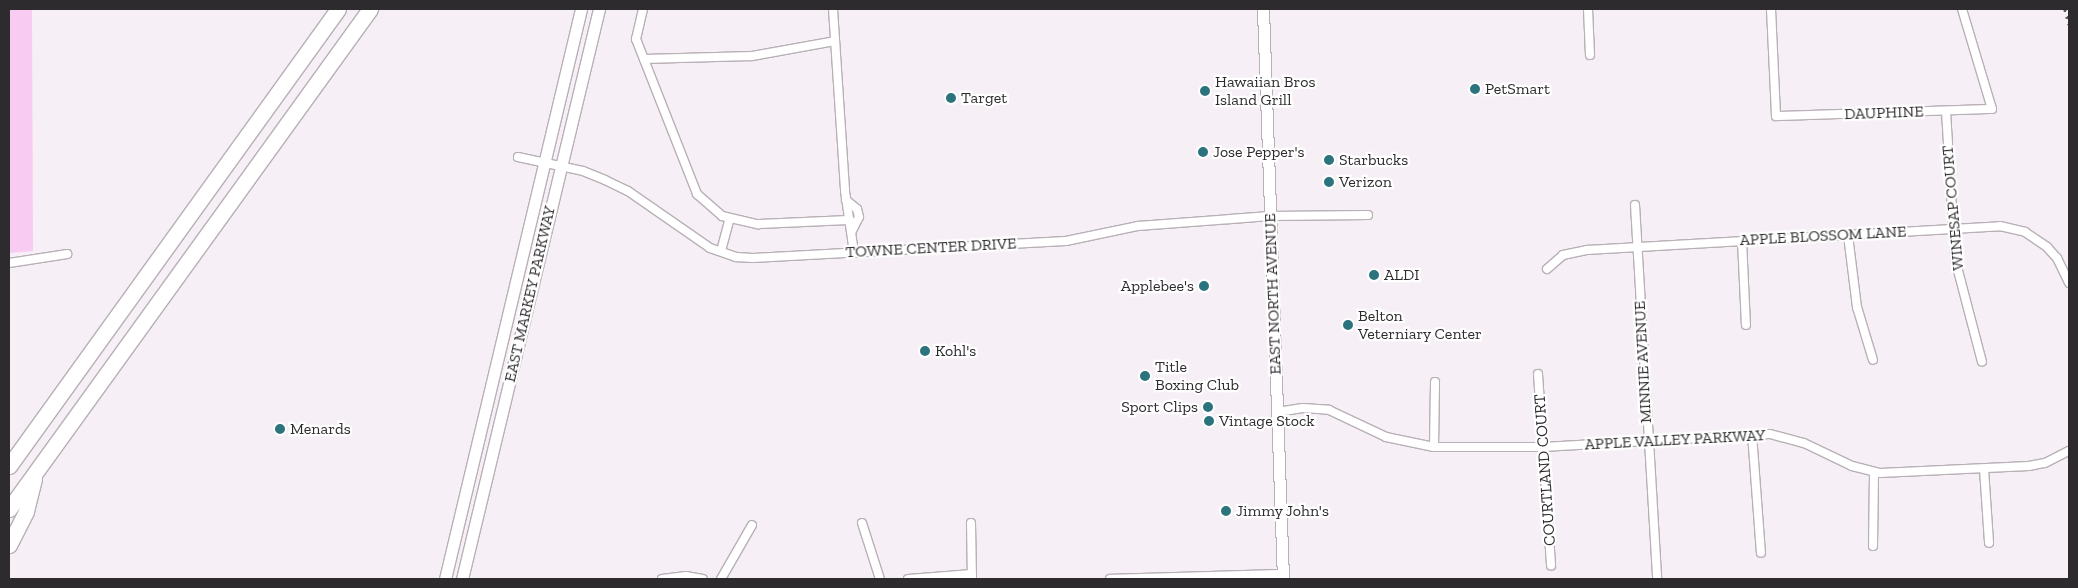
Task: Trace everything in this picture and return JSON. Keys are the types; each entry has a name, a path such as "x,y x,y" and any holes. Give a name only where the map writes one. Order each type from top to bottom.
{"highway":[{"path":"9,466 13,456 338,9"},
{"path":"9,510 370,9"},
{"path":"9,545 26,511 35,473"}],"street":[{"name":"EAST MARKEY PARKWAY","path":"445,579 581,9"},
{"name":"EAST MARKEY PARKWAY","path":"462,579 598,9"},
{"path":"643,9 636,39 697,194 722,216 758,224 850,220"},
{"path":"833,9 846,200 854,253"},
{"name":"EAST NORTH AVENUE","path":"1263,9 1283,577"},
{"path":"1588,9 1590,55"},
{"name":"DAUPHINE","path":"1771,9 1776,116 1992,109 1962,9"},
{"path":"644,59 752,56 835,41"},
{"name":"WINESAP COURT","path":"1946,111 1953,229 1958,275 1982,362"},
{"name":"TOWNE CENTER DRIVE","path":"518,157 583,171 628,191 685,233 721,251 753,258 1066,241 1138,226 1270,216 1368,214"},
{"path":"846,200 858,209 859,217 852,231"},
{"name":"MINNIE AVENUE","path":"1635,204 1657,579"},
{"path":"721,251 730,218"},
{"name":"APPLE BLOSSOM LANE","path":"1547,268 1558,258 1575,251 1848,234 2008,227 2033,237 2047,247 2057,258 2069,283"},
{"path":"1848,234 1857,307 1873,360"},
{"path":"1742,241 1746,325"},
{"path":"9,263 67,254"},
{"name":"COURTLAND COURT","path":"1538,374 1551,566"},
{"path":"1434,447 1435,382"},
{"name":"APPLE VALLEY PARKWAY","path":"1277,412 1303,408 1329,410 1386,437 1434,447 1543,447 1770,434 1795,440 1852,466 1874,472 2034,466 2069,451"},
{"path":"1752,434 1761,553"},
{"path":"1984,469 1989,543"},
{"path":"1873,546 1874,472"},
{"path":"862,523 880,579"},
{"path":"908,579 972,576 971,523"},
{"path":"720,579 752,525"},
{"path":"662,579 686,576 704,579"},
{"path":"1110,579 1283,577"}],"shaded area":[{"path":"9,9 32,9 33,251 9,253"}],"railway":[{"path":"2065,9 2069,24"}],"place":[{"name":"PetSmart","path":"1475,89"},
{"name":"Hawaiian Bros Island Grill","path":"1205,91"},
{"name":"Target","path":"951,98"},
{"name":"Jose Pepper's","path":"1203,152"},
{"name":"Starbucks","path":"1329,160"},
{"name":"Verizon","path":"1329,182"},
{"name":"ALDI","path":"1374,275"},
{"name":"Applebee's","path":"1204,286"},
{"name":"Belton Veterniary Center","path":"1348,325"},
{"name":"Kohl's","path":"925,351"},
{"name":"Title Boxing Club","path":"1145,376"},
{"name":"Sport Clips","path":"1208,407"},
{"name":"Vintage Stock","path":"1209,421"},
{"name":"Menards","path":"280,429"},
{"name":"Jimmy John's","path":"1226,511"}]}
